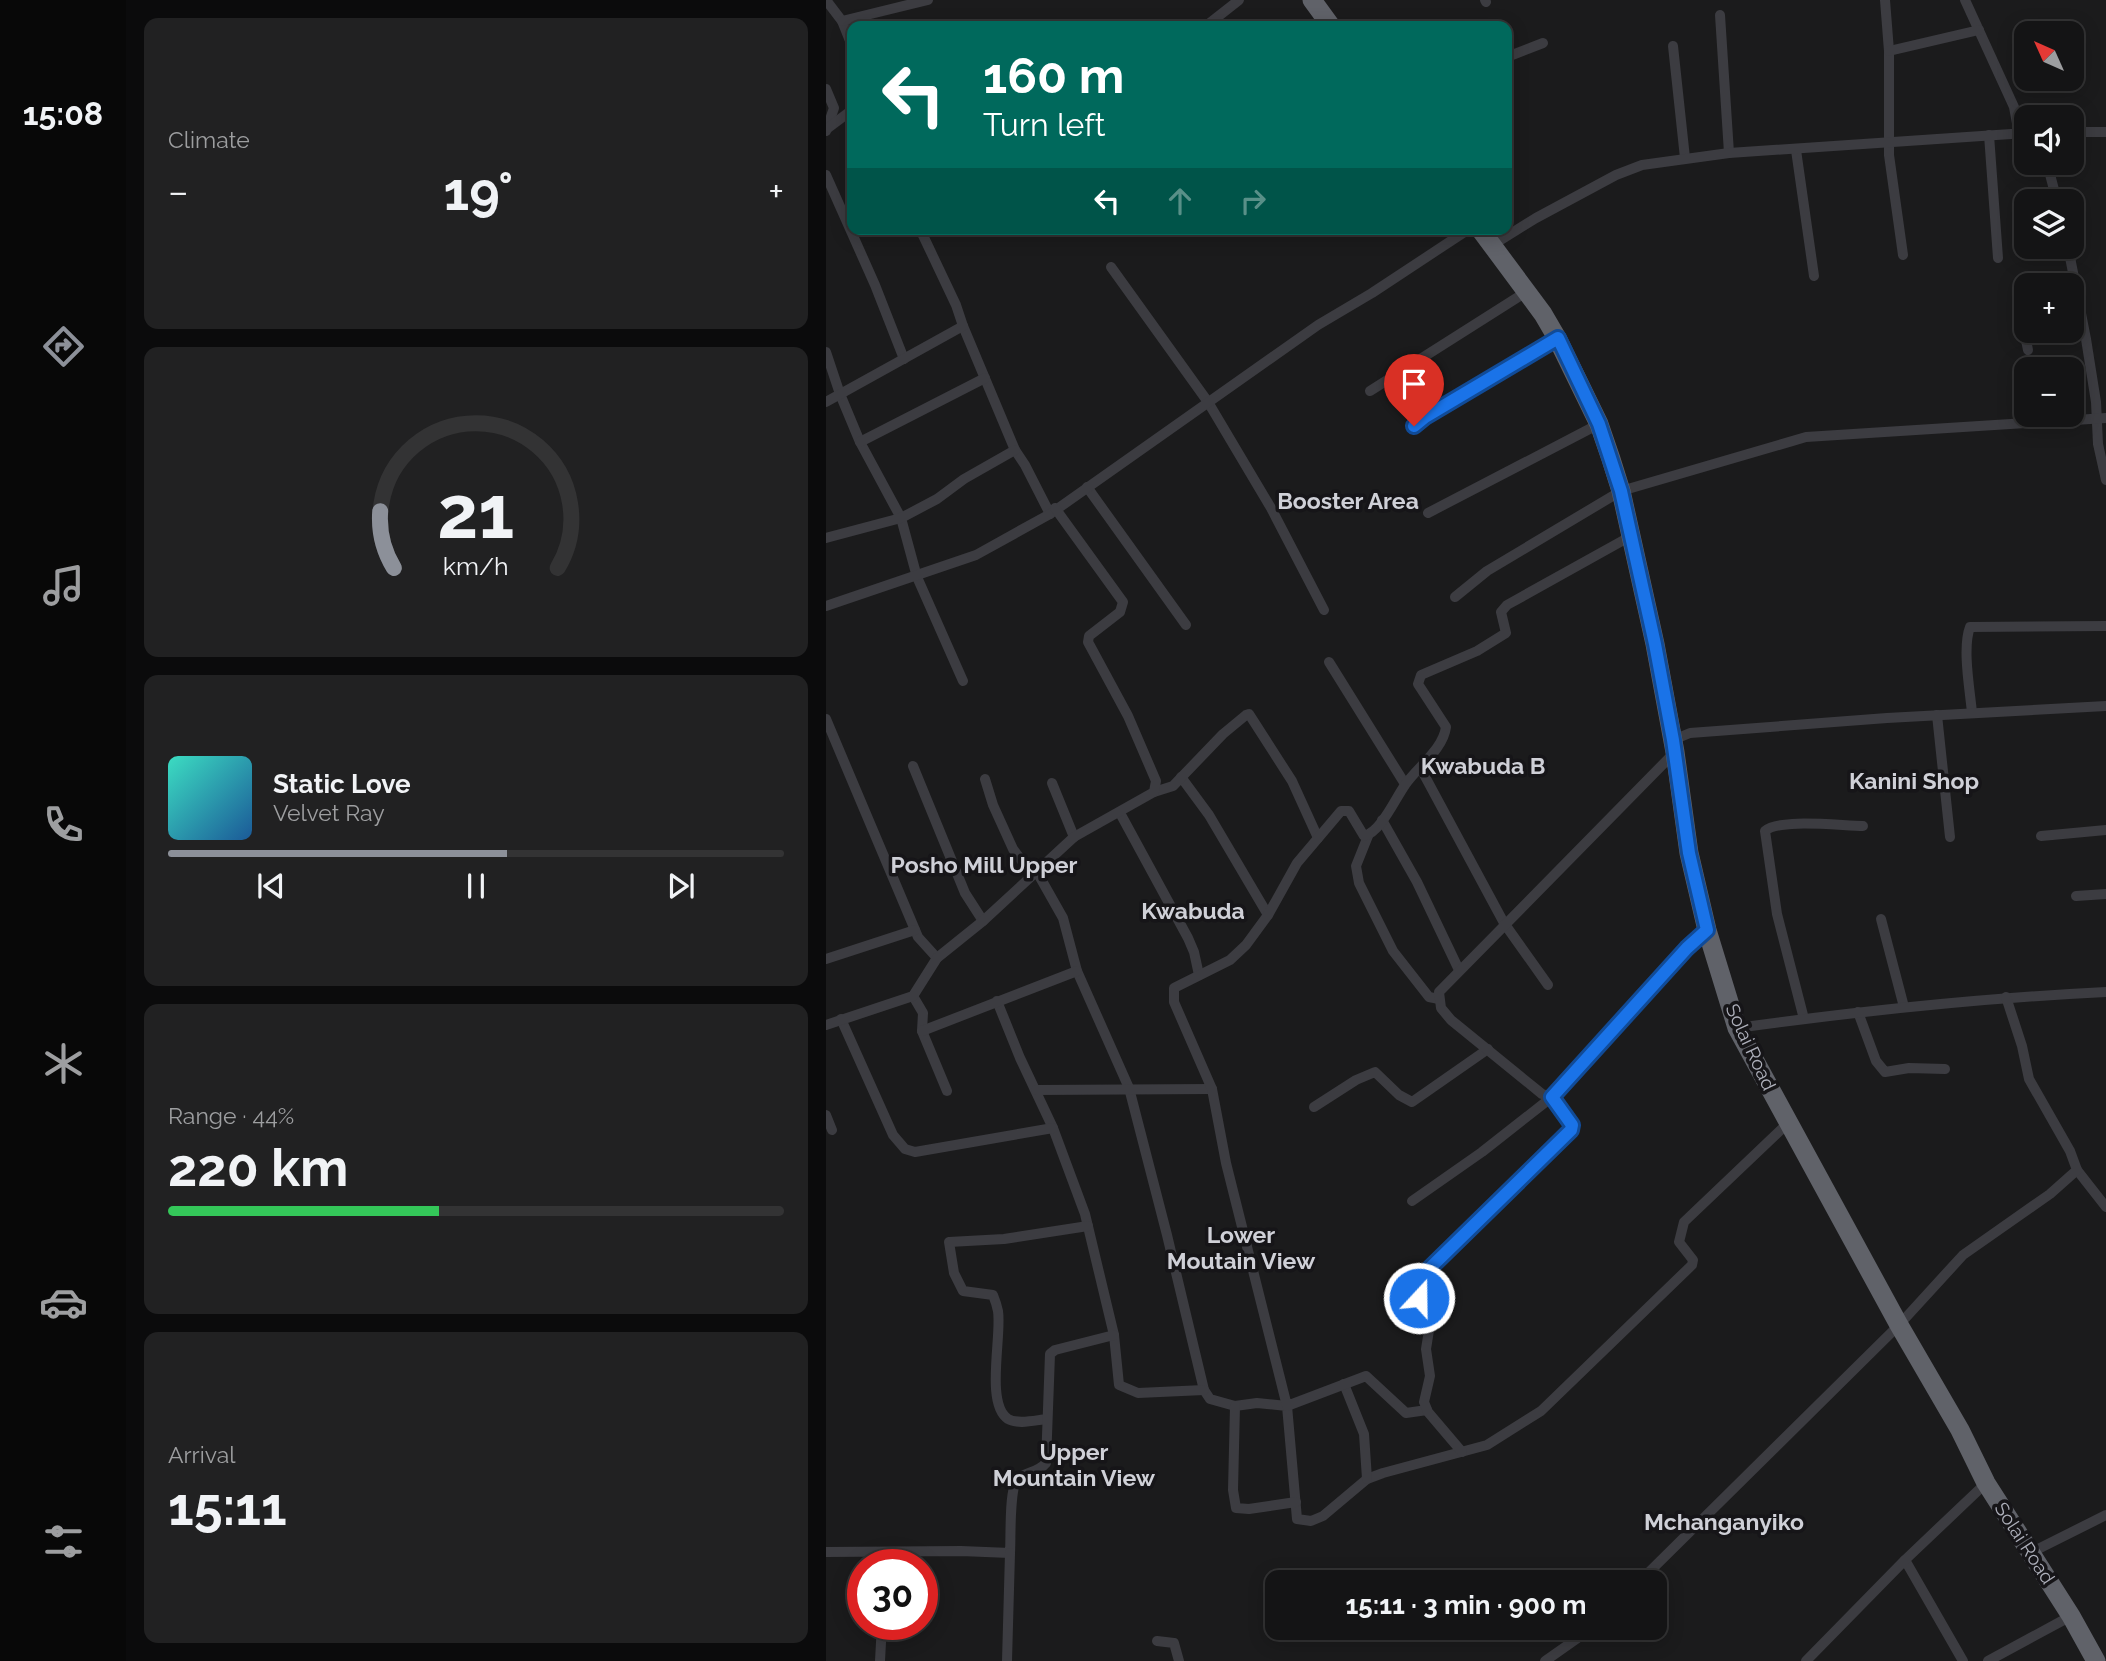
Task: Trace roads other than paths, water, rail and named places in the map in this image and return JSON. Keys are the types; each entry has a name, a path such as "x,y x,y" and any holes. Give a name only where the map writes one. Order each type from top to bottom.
{"highway":[{"path":"1312,0 1327,21"},
{"name":"Solai Road","path":"1484,235 1558,338 1599,424 1621,491 1655,644 1674,746 1689,853 1707,930 1737,1028 1899,1325 1960,1430 1986,1483 2071,1616 2096,1661"}],"street":[{"path":"826,0 842,21 847,34"},
{"path":"842,21 928,0"},
{"path":"1212,21 1239,0"},
{"path":"1885,0 1889,51 1889,155 1903,255"},
{"path":"1965,0 2014,107"},
{"path":"1720,15 1729,153"},
{"path":"1889,51 1979,30"},
{"path":"1512,55 1543,43"},
{"path":"1673,46 1685,158"},
{"path":"826,89 834,108 827,129"},
{"path":"827,129 847,114"},
{"path":"2084,132 2106,132"},
{"path":"1512,233 1616,175 1642,165 1729,153 2014,134"},
{"path":"1989,135 1998,258"},
{"path":"1796,150 1814,276"},
{"path":"826,175 847,222"},
{"path":"853,235 904,359"},
{"path":"923,235 956,305 1015,450 1052,511 1123,602 1120,612 1089,636 1088,642 1128,716 1147,759 1156,781 1154,792"},
{"path":"826,606 976,555 1052,511 1318,325 1460,235"},
{"path":"1491,246 1509,235"},
{"path":"1111,267 1208,402 1271,508 1324,610"},
{"path":"1370,391 1526,292"},
{"path":"826,402 963,326"},
{"path":"1414,426 1558,338"},
{"path":"2084,340 2101,418 2098,444 2106,480"},
{"path":"2027,343 2028,350"},
{"path":"826,352 860,442 901,518 917,577 963,681"},
{"path":"860,442 985,378"},
{"path":"1455,597 1486,570 1621,491 1806,437 2101,418"},
{"path":"1428,513 1599,424"},
{"path":"826,538 901,518 937,499 1015,450"},
{"path":"1087,487 1186,625"},
{"path":"1439,999 1429,997 1393,951 1359,883 1356,866 1368,836 1382,820 1405,784 1421,769 1445,735 1446,730 1419,684 1421,676 1477,651 1506,633 1500,612 1507,606 1631,536"},
{"path":"1972,713 1967,647 1970,627 2106,626"},
{"path":"1329,662 1405,784"},
{"path":"1462,1452 1427,1410 1424,1402 1430,1376 1426,1349 1430,1324 1419,1298 1422,1280 1430,1268 1571,1130 1572,1125 1552,1097 1542,1094 1451,1020 1441,1008 1439,992 1674,746 1690,733 2106,706"},
{"path":"826,1025 913,996 937,958 983,921 1074,837 1154,792 1170,788 1223,734 1246,715 1250,714 1293,781 1318,838"},
{"path":"1937,715 1950,837"},
{"path":"826,719 918,937 937,958"},
{"path":"913,765 965,893 983,921"},
{"path":"1421,769 1504,923 1548,985"},
{"path":"1181,777 1209,815 1268,915"},
{"path":"985,779 993,805 1013,849 1027,867 1037,872 1063,918 1077,971 1129,1088 1203,1390 1209,1399 1235,1406 1257,1403 1287,1406 1366,1376 1406,1413 1427,1410"},
{"path":"1052,783 1074,837"},
{"path":"1368,836 1361,832 1346,810 1341,811 1297,863 1268,915 1246,945 1230,960 1174,988 1174,1002 1212,1089 1226,1163 1287,1406 1297,1519 1311,1521 1323,1516 1367,1479 1462,1452 1500,1438 1541,1411 1692,1265 1690,1254 1679,1242 1684,1222 1789,1122"},
{"path":"1120,813 1188,939 1199,975"},
{"path":"1382,820 1418,882 1459,970"},
{"path":"1804,1019 1777,914 1765,831 1769,826 1786,824 1863,826"},
{"path":"2041,836 2106,830"},
{"path":"2076,896 2106,894"},
{"path":"1881,919 1904,1007"},
{"path":"826,959 915,930"},
{"path":"1412,1200 1482,1152 1552,1097 1687,948 1707,930"},
{"path":"922,1031 1077,971"},
{"path":"1737,1028 2006,997 2106,992"},
{"path":"913,996 923,1013 922,1031 947,1091"},
{"path":"2006,997 2022,1045 2029,1079 2070,1151 2077,1170 2106,1207"},
{"path":"997,1001 1054,1128 1088,1226 1114,1335 1119,1385 1138,1393 1203,1390"},
{"path":"1858,1012 1875,1061 1885,1072 1909,1068 1945,1069"},
{"path":"841,1019 893,1135 905,1149 915,1152 1054,1128"},
{"path":"1314,1107 1356,1080 1375,1072 1399,1095 1412,1102 1488,1049"},
{"path":"1036,1090 1212,1089"},
{"path":"826,1115 832,1130"},
{"path":"1651,1570 1899,1325 1963,1255 2050,1194 2077,1170"},
{"path":"1047,1419 1016,1422 1000,1410 997,1390 998,1311 993,1295 963,1291 954,1273 949,1242 1004,1239 1088,1226"},
{"path":"1007,1661 1013,1487 1017,1479 1036,1472 1046,1463 1049,1354 1055,1350 1114,1335"},
{"path":"1344,1384 1364,1434 1367,1479"},
{"path":"1235,1406 1233,1490 1236,1507 1249,1509 1296,1502"},
{"path":"1806,1661 1905,1560 1986,1483"},
{"path":"2030,1553 2106,1515"},
{"path":"938,1551 1010,1553"},
{"path":"826,1552 847,1552"},
{"path":"1905,1560 1963,1661"},
{"path":"1988,1661 2071,1616"},
{"path":"880,1661 881,1640"},
{"path":"1545,1661 1575,1640"},
{"path":"1157,1641 1174,1643 1179,1661"}],"district":[{"name":"Booster Area","path":"1348,500"},
{"name":"Kwabuda B","path":"1483,765"},
{"name":"Kanini Shop","path":"1914,780"},
{"name":"Posho Mill Upper","path":"984,864"},
{"name":"Kwabuda","path":"1193,910"},
{"name":"Lower Moutain View","path":"1241,1247"},
{"name":"Upper Mountain View","path":"1074,1464"},
{"name":"Mchanganyiko","path":"1724,1521"}]}
